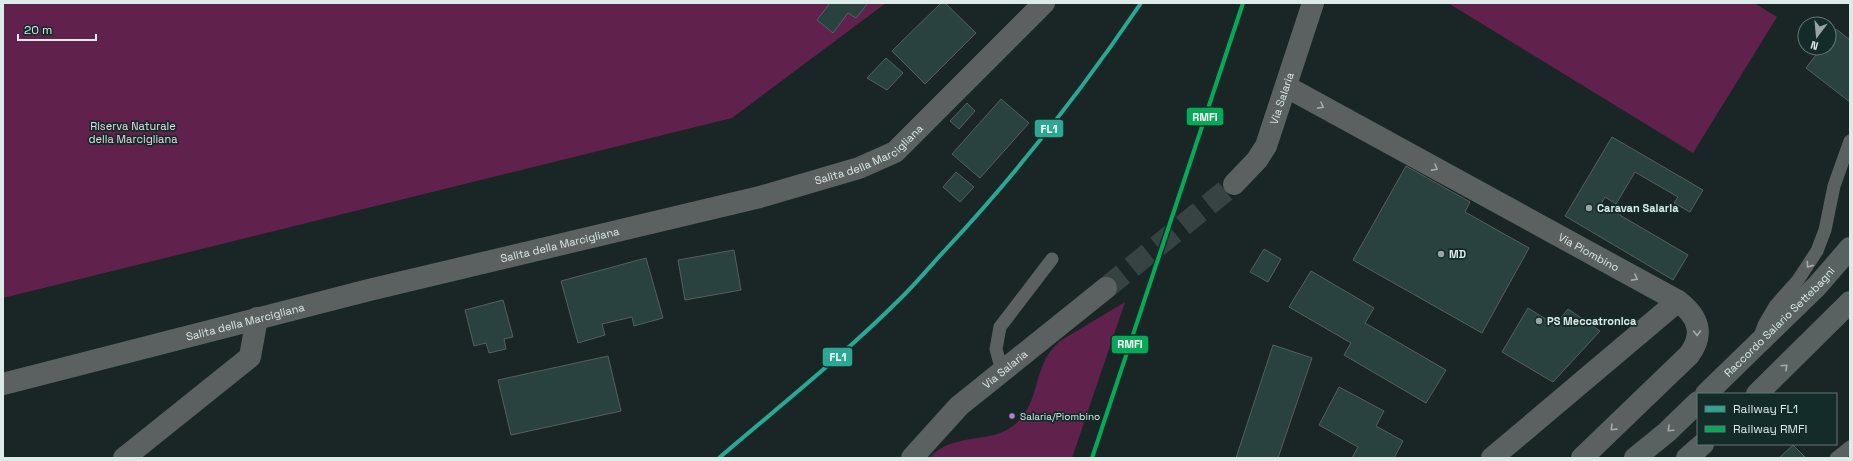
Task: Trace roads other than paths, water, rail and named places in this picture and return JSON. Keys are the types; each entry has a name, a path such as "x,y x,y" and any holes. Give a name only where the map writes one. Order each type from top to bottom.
{"main road":[{"name":"Raccordo Salario Settebagni","path":"1707,393 1817,286 1850,248"},
{"path":"1757,393 1850,302"},
{"path":"1635,458 1667,432 1697,403"},
{"path":"1687,458 1702,445"}],"street":[{"name":"Salita della Marcigliana","path":"10,382 369,290 760,197 859,168 895,152 1044,3"},
{"name":"Via Salaria","path":"1234,184 1257,160 1266,146 1287,87 1313,3"},
{"name":"Via Piombino","path":"1287,87 1678,301 1692,314 1697,326 1698,338 1693,349 1582,458"},
{"name":"Via Salaria","path":"912,458 959,406 1106,288"},
{"path":"1492,458 1678,301"},
{"path":"124,458 250,357 257,318"}],"lane":[{"path":"1757,346 1760,334 1769,315 1812,261 1825,230 1834,186 1850,141"},
{"path":"1002,371 996,349 1000,327 1052,259"},
{"path":"1836,458 1850,447"}],"tunnel":[{"path":"1106,288 1234,184"}],"rail line":[{"name":"FL1","path":"719,458 835,359 914,285 1024,160 1096,67 1141,3"},
{"name":"RMFI","path":"1092,458 1243,3"}],"place":[{"name":"Caravan Salaria","path":"1589,208"},
{"name":"MD","path":"1441,254"},
{"name":"PS Meccatronica","path":"1539,321"},
{"name":"Salaria/Piombino","path":"1012,416"}],"park label":[{"name":"Riserva Naturale della Marcigliana","path":"133,132"}]}
